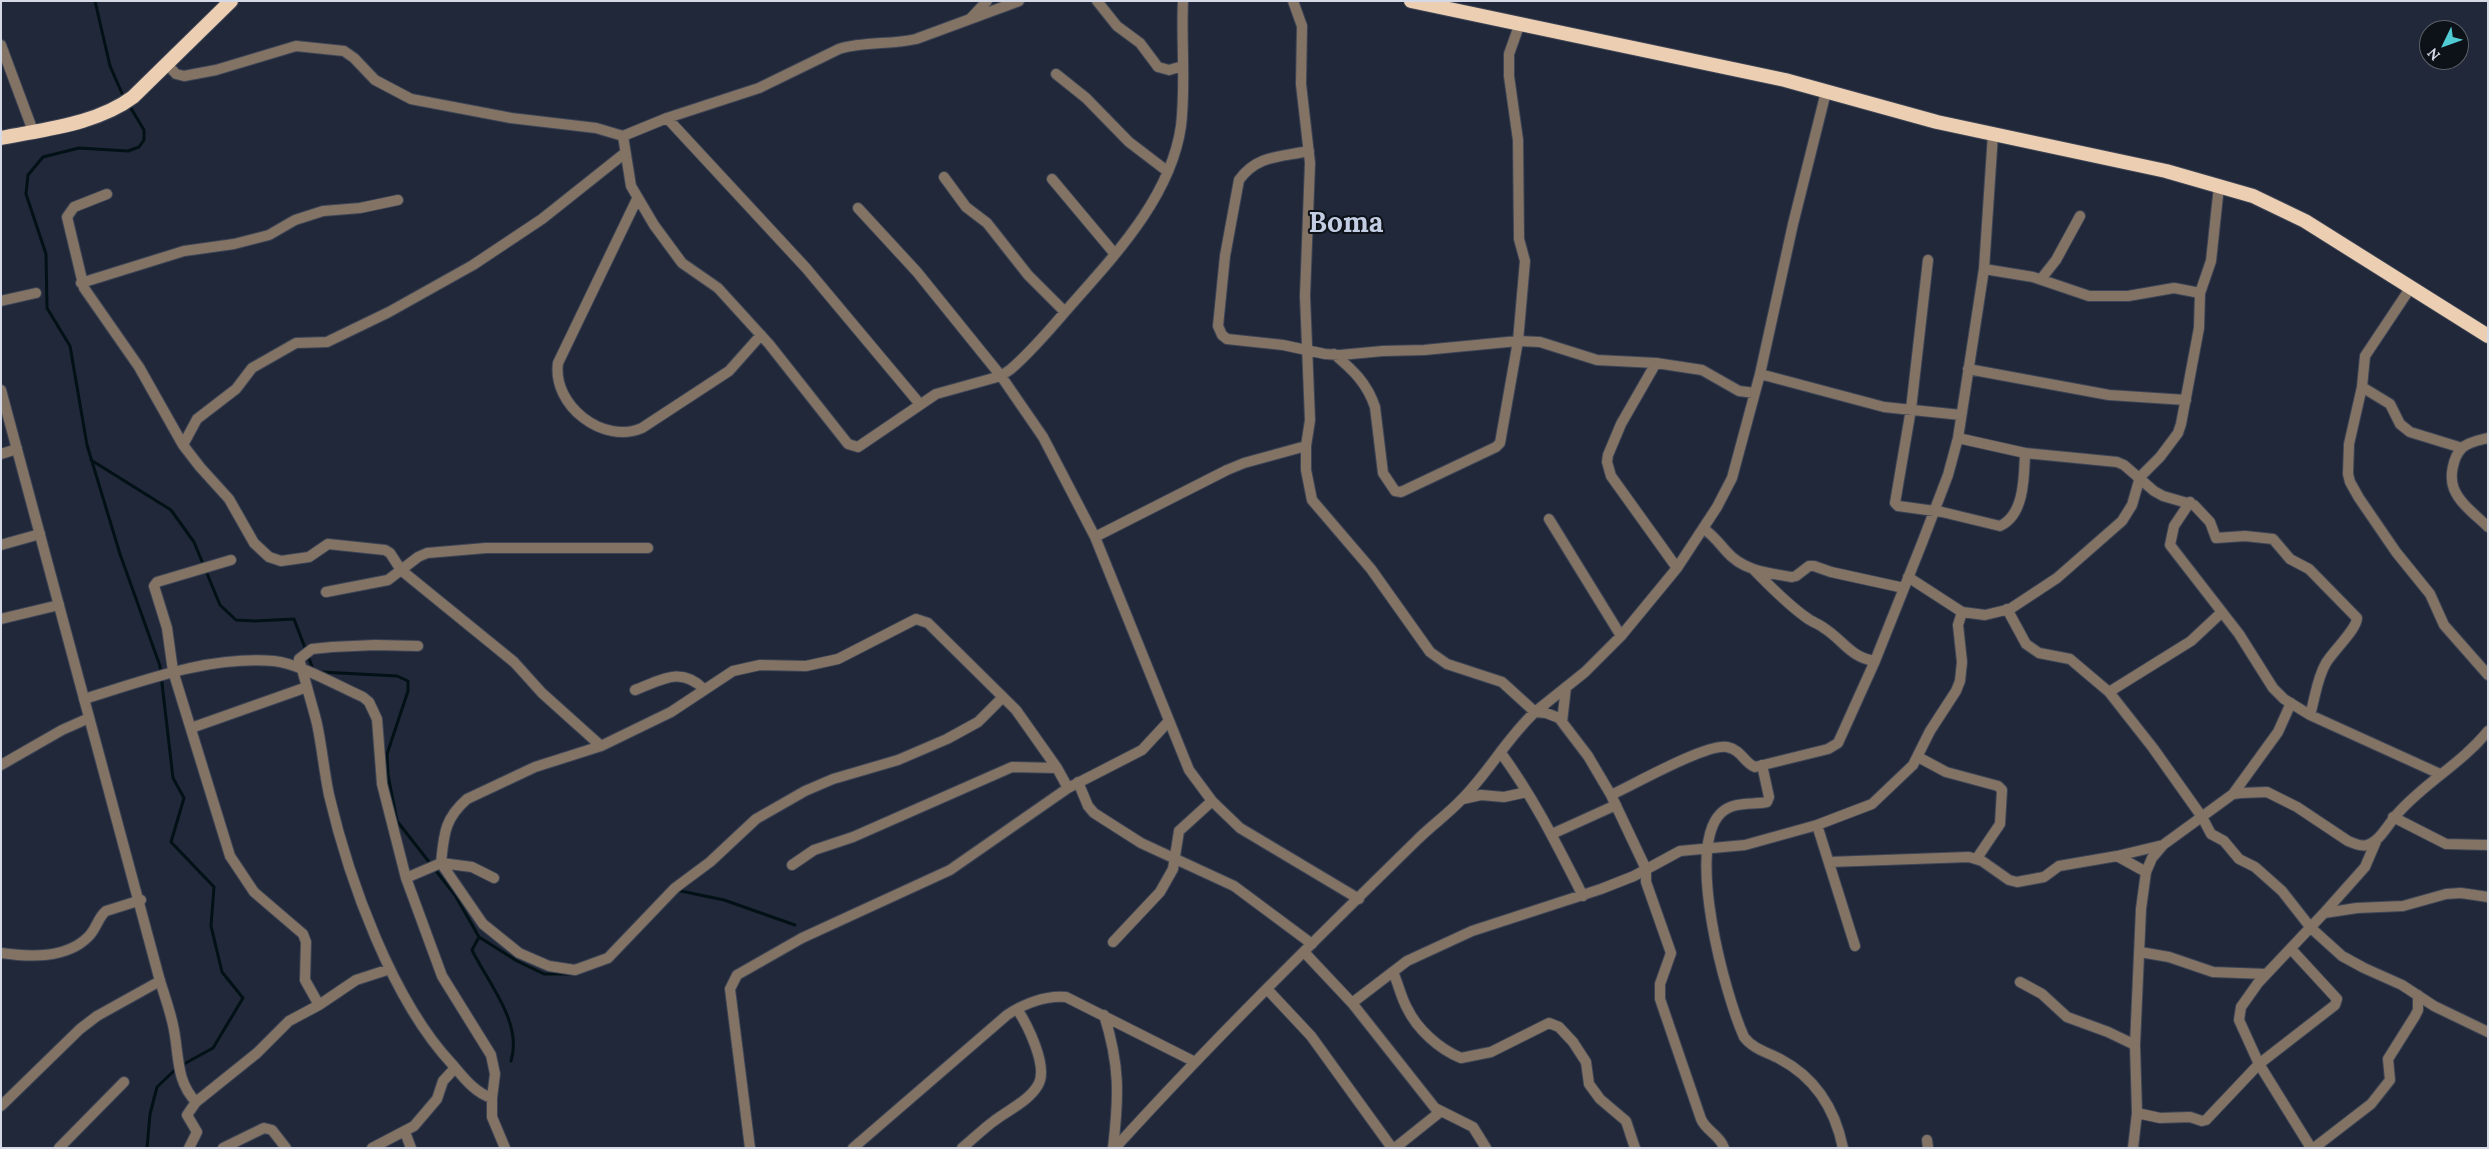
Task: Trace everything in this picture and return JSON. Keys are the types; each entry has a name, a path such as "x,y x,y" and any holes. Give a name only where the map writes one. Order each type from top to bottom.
{"highway":[{"path":"1,138 102,115 119,108 134,97 231,1"},
{"path":"1410,1 1778,78 1993,134 2127,162 2219,186 2273,204 2350,248 2488,336"}],"street":[{"path":"970,20 987,1"},
{"path":"167,64 176,74 184,76 216,70 296,46 344,51 354,58 374,80 411,99 512,118 596,128 623,136 667,118 759,88 839,49 852,45 902,43 1019,1"},
{"path":"1096,1 1117,26 1140,42 1158,67 1169,70 1183,66"},
{"path":"623,136 631,186 637,200 682,263 718,288 761,335 853,447 864,444 919,403 936,394 1001,376 1020,361 1065,312 1141,219 1160,190 1168,171 1181,127 1183,1"},
{"path":"1293,1 1302,26 1301,84 1310,184 1305,296 1310,420 1306,446 1306,470 1312,500 1371,570 1430,652 1448,664 1502,682 1535,712 1552,715 1562,722 1588,756 1616,805 1646,869 1646,882 1671,953 1660,984 1660,999 1700,1119 1709,1130 1720,1138 1724,1148"},
{"path":"1334,354 1355,371 1371,397 1375,407 1384,473 1392,488 1401,492 1496,447 1500,443 1518,341 1525,261 1519,239 1518,140 1508,54 1520,23"},
{"path":"1,46 33,131"},
{"path":"1056,74 1086,98 1115,130 1168,171"},
{"path":"1114,1148 1195,1062 1312,944 1419,838 1463,799 1510,738 1535,712 1566,687 1621,636 1676,568 1704,529 1718,507 1732,478 1760,374 1793,224 1826,92"},
{"path":"667,118 806,268 919,403"},
{"path":"1610,795 1683,760 1720,747 1737,751 1753,766 1828,749 1838,743 1875,661 1904,588 1948,475 1958,438 1984,269 1993,134"},
{"path":"1308,151 1259,161 1246,170 1239,180 1225,256 1218,326 1226,339 1334,354 1424,350 1518,341 1540,342 1598,360 1656,363 1702,370 1740,391 1755,393"},
{"path":"183,445 197,419 206,410 230,395 247,372 263,360 296,343 326,342 389,312 473,266 542,219 626,152"},
{"path":"944,177 966,207 987,223 1028,275 1065,312"},
{"path":"1052,179 1114,253"},
{"path":"1908,577 1962,612 1985,615 2007,610 2056,578 2118,525 2132,505 2140,477 2160,457 2178,432 2186,400 2199,328 2200,293 2211,261 2219,186"},
{"path":"107,194 74,207 67,218 82,283 139,367 183,445 200,467 229,498 251,540 268,557 282,561 309,557 328,544 376,549 390,553 401,570 514,662 542,693 601,746"},
{"path":"82,283 184,251 234,244 269,235 295,220 323,211 360,208 398,200"},
{"path":"637,200 558,363 559,387 578,413 604,430 619,433 642,428 730,371 761,335"},
{"path":"858,208 917,272 1001,376 1043,437 1095,537 1138,641 1168,722 1189,770 1212,801 1240,828 1359,899"},
{"path":"2041,279 2056,260 2080,216"},
{"path":"1928,260 1911,409 1895,502 1898,506 1933,511 1996,526 2004,524 2017,506 2021,494 2025,453"},
{"path":"1984,269 2041,279 2089,296 2128,296 2174,288 2200,293"},
{"path":"2412,287 2365,356 2362,387 2349,444 2350,482 2396,552 2430,594 2444,625 2488,675"},
{"path":"1,301 36,292"},
{"path":"1656,363 1621,424 1607,462 1611,476 1676,568"},
{"path":"1968,369 2109,395 2186,400"},
{"path":"1760,374 1884,406 1961,415"},
{"path":"2362,387 2390,404 2400,424 2410,432 2462,448"},
{"path":"1,390 174,1028 177,1062 186,1091 196,1102"},
{"path":"1958,438 2025,453 2117,462 2140,477 2154,491 2163,496 2190,502 2206,517 2216,538 2271,538 2290,559 2309,569 2357,618 2357,624 2336,648 2322,670 2310,715"},
{"path":"2488,438 2462,448 2453,463 2452,480 2454,489 2461,500 2488,527"},
{"path":"1095,537 1227,470 1244,463 1306,446"},
{"path":"1,454 17,449"},
{"path":"2190,502 2174,526 2170,545 2222,612 2273,688 2291,704 2310,715 2440,774"},
{"path":"1549,518 1621,636"},
{"path":"1704,529 1715,536 1729,554 1755,571 1791,606 1809,620 1824,627 1849,650 1864,660 1875,661"},
{"path":"1,545 40,534"},
{"path":"326,592 388,580 418,557 427,553 486,548 648,548"},
{"path":"231,560 155,583 168,628 170,672 191,728 230,856 254,892 303,934 306,942 305,980 319,1005"},
{"path":"1755,571 1792,577 1810,566 1814,566 1831,572 1904,588"},
{"path":"1,619 59,605"},
{"path":"2007,610 2026,644 2039,653 2070,659 2109,692 2202,817 2212,834 2224,841 2238,858 2255,867 2282,892 2312,928 2346,959 2402,984 2418,996 2488,1032"},
{"path":"1352,1003 1424,951 1472,931 1583,896 1680,852 1745,845 1817,825 1872,804 1904,776 1918,757 1930,731 1950,702 1960,681 1962,662 1958,625 1962,612"},
{"path":"2109,692 2168,653 2191,641 2222,612"},
{"path":"436,865 445,827 460,805 467,799 535,767 601,746 671,712 704,689 737,670 768,665 806,666 838,659 916,619 921,619 928,623 1003,697 1042,744 1068,788"},
{"path":"418,646 374,645 306,652 299,659 317,724 329,795 347,857 359,894 390,969 409,1007 425,1033 480,1093 492,1098"},
{"path":"84,699 170,672 210,663 275,661 302,670 363,697 377,719 382,784 406,878 442,976 491,1055 495,1074 492,1098 494,1122 505,1148"},
{"path":"635,690 674,676 688,677 704,689"},
{"path":"191,728 307,687"},
{"path":"1562,722 1566,687"},
{"path":"436,865 483,924 519,953 549,966 575,970 608,958 675,888 710,862 756,819 805,791 833,779 898,760 947,739 978,722 1003,697"},
{"path":"2133,1148 2137,1113 2135,1045 2141,909 2146,872 2152,858 2163,845 2233,794 2278,732 2291,704"},
{"path":"1,765 62,730 89,718"},
{"path":"750,1148 730,989 737,975 802,938 950,870 1068,788 1142,750 1168,722"},
{"path":"2418,996 2418,1010 2388,1059 2390,1080 2371,1104 2312,1148 2259,1064 2239,1020 2241,1008 2266,974 2312,928 2365,867 2377,839 2393,817 2440,774 2470,751 2488,731"},
{"path":"1501,752 1528,792 1552,834 1583,896"},
{"path":"1918,757 1946,772 1998,786 2002,790 2000,824 1978,858"},
{"path":"1762,765 1769,800 1757,804 1740,804 1721,813 1712,827 1705,849 1710,916 1718,956 1744,1037 1750,1045 1780,1059 1815,1085 1831,1108 1844,1148"},
{"path":"792,865 814,850 853,837 1012,767 1057,768"},
{"path":"1078,782 1088,806 1094,813 1134,839 1234,886 1312,944"},
{"path":"1463,799 1481,795 1504,797 1528,792"},
{"path":"2233,794 2267,792 2297,807 2356,845 2366,845 2377,839"},
{"path":"1112,942 1160,892 1173,869 1176,859 1176,839 1179,831 1212,801"},
{"path":"1552,834 1616,805"},
{"path":"2393,817 2439,842 2488,846"},
{"path":"1817,825 1855,946"},
{"path":"1829,862 1969,857 1978,858 2009,880 2017,882 2044,877 2059,866 2117,856 2163,845"},
{"path":"2117,856 2146,872"},
{"path":"406,878 436,865 472,867 494,878"},
{"path":"2324,913 2357,908 2403,906 2446,894 2461,893 2488,897"},
{"path":"1,953 31,956 52,954 75,947 89,936 103,912 140,900"},
{"path":"2137,1113 2160,1118 2190,1117 2202,1121 2206,1120 2259,1064 2321,1018 2336,1002 2336,999 2291,949"},
{"path":"1304,952 1352,1003 1440,1112 1473,1127 1486,1148"},
{"path":"2140,952 2169,957 2213,972 2266,974"},
{"path":"189,1148 197,1132 186,1115 196,1102 257,1053 283,1026 356,980 390,969"},
{"path":"1393,972 1405,1005 1416,1024 1435,1042 1461,1058 1491,1052 1549,1023 1559,1027 1584,1059 1592,1088 1626,1121 1635,1148"},
{"path":"1,1106 80,1029 97,1016 160,981"},
{"path":"2020,982 2042,994 2067,1017 2108,1032 2135,1045"},
{"path":"1267,989 1311,1036 1393,1148 1440,1112"},
{"path":"853,1148 1007,1015 1033,1002 1061,997 1104,1015 1195,1062"},
{"path":"962,1148 995,1120 1009,1113 1038,1085 1040,1073 1036,1046 1030,1030 1017,1010"},
{"path":"1104,1015 1116,1058 1117,1105 1114,1148"},
{"path":"372,1148 405,1132 425,1115 437,1100 443,1081 456,1068"},
{"path":"60,1148 124,1082"},
{"path":"222,1148 264,1128 272,1130 286,1148"},
{"path":"405,1132 411,1148"}],"waterway":[{"path":"95,1 110,66 124,98"},
{"path":"129,105 144,130 144,140 139,147 128,151 79,148 43,157 28,175 26,194 46,254 47,308 70,346 87,445 120,554 160,666 173,778 184,798 171,842 214,887 211,926 222,972 243,998 213,1048 182,1065"},
{"path":"91,460 171,510 194,542 220,605 236,620 294,619 313,669"},
{"path":"321,672 397,676 408,681 408,691 387,754 388,775 397,821 455,895 479,937 517,961 544,974 570,974"},
{"path":"676,890 724,900 795,925"},
{"path":"479,937 472,950 495,990 508,1018 512,1032 513,1047 511,1061"},
{"path":"147,1148 150,1114 157,1087 177,1068"}],"district":[{"name":"Boma","path":"1346,224"}]}
